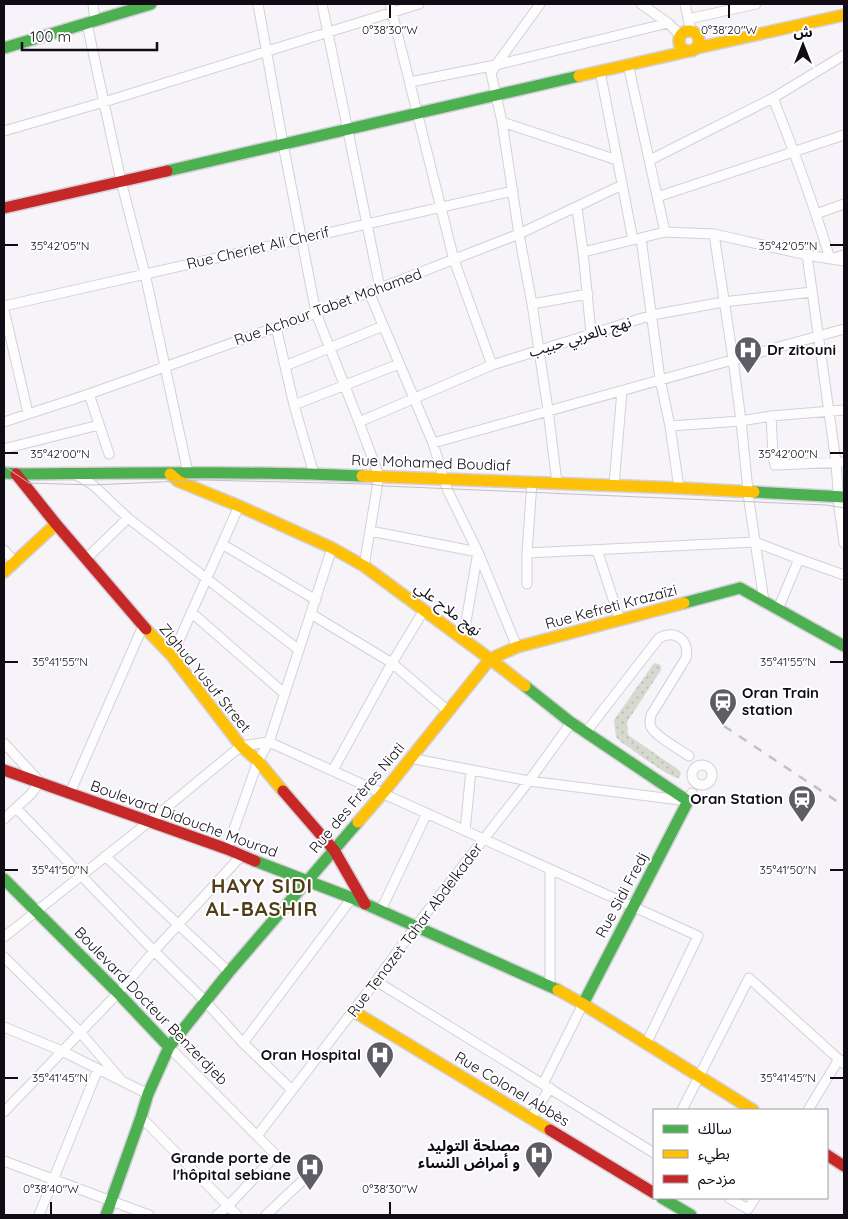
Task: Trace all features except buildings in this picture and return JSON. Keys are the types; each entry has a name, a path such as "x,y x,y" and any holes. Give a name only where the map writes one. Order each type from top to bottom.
{"main road":[{"path":"4,48 93,13 151,4"},
{"path":"4,208 844,15"},
{"path":"686,34 697,35 699,38 699,42 693,49 681,47 680,41 686,34"},
{"name":"Rue Mohamed Boudiaf","path":"10,474 314,474 614,485 841,496"},
{"name":"Zighud Yusuf Street","path":"10,474 56,524 143,626 172,656 241,746 258,761 334,850 365,904"},
{"name":"نهج ملاح علي","path":"170,474 178,481 332,548 364,566 463,638 571,722 690,797"},
{"path":"4,572 56,524"},
{"name":"Rue Kefreti Krazaïzi","path":"490,659 517,647 740,588 764,601"},
{"path":"764,601 844,646"},
{"name":"Rue des Frères Niati","path":"106,1215 148,1094 169,1047 228,972 383,793 490,659"},
{"name":"Boulevard Didouche Mourad","path":"4,770 227,849 352,898 550,986 583,1004 751,1109"},
{"name":"Rue Sidi Fredj","path":"583,1004 690,797"},
{"name":"Boulevard Docteur Benzerdjeb","path":"4,879 118,992 169,1047"},
{"name":"Rue Colonel Abbès","path":"353,1011 653,1192"},
{"path":"828,1156 844,1166"},
{"path":"664,1199 691,1215"}],"street":[{"path":"85,4 93,13 104,102 121,181 145,274 188,473"},
{"path":"258,4 316,313 379,476 364,566"},
{"path":"322,4 380,288"},
{"path":"4,131 328,32 391,8 419,4"},
{"path":"540,4 491,73 502,122 532,304 557,483"},
{"path":"641,4 686,34 688,19 685,4"},
{"path":"688,19 756,4"},
{"path":"391,8 454,260 492,365"},
{"path":"410,82 496,64 668,23"},
{"path":"650,160 773,98 844,55"},
{"path":"628,64 665,232"},
{"path":"600,71 622,185 637,239 652,315 660,379 670,426 679,488"},
{"path":"773,98 795,152 830,259"},
{"path":"502,122 617,160"},
{"path":"658,197 844,135"},
{"name":"Rue Achour Tabet Mohamed","path":"4,422 89,394 316,313 520,234 622,185"},
{"name":"Rue Cheriet Ali Cherif","path":"4,308 512,190"},
{"path":"816,214 844,204"},
{"path":"577,208 591,334"},
{"path":"583,252 665,232 714,234 807,255 844,261"},
{"path":"714,234 733,359 748,492 764,601"},
{"path":"830,259 844,254"},
{"path":"807,255 828,411 840,462 844,543"},
{"path":"369,292 433,443 447,488 478,552 517,647"},
{"name":"نهج بالعربي حبيب","path":"359,422 492,365 652,315 723,302 812,292"},
{"path":"532,304 588,294"},
{"path":"4,308 28,413"},
{"path":"285,366 383,326"},
{"path":"276,327 294,405 314,474"},
{"path":"433,443 844,329"},
{"path":"294,405 400,364"},
{"path":"614,485 622,391"},
{"path":"89,394 109,454"},
{"path":"670,426 844,410"},
{"path":"771,416 775,465 840,462"},
{"path":"7,448 99,425"},
{"path":"75,474 93,485 128,518 299,650"},
{"path":"527,584 532,482"},
{"path":"172,656 239,506"},
{"path":"86,559 128,518"},
{"path":"370,531 478,552"},
{"path":"528,553 756,542 844,575"},
{"path":"222,544 316,600"},
{"path":"227,849 258,761 270,742 332,548"},
{"path":"4,550 14,561"},
{"path":"597,550 620,620"},
{"path":"463,638 478,552"},
{"path":"778,609 799,559"},
{"path":"332,770 424,610"},
{"path":"191,612 285,694"},
{"path":"311,614 392,663 448,711"},
{"path":"70,793 143,626"},
{"path":"586,732 659,638 675,635 684,642 688,652 651,715 650,724 656,734 712,770 713,777 709,782 696,779"},
{"name":"Rue Tenazet Tahar Abdelkader","path":"257,1136 416,926 529,781 571,722"},
{"path":"4,742 40,782 31,794 4,819"},
{"path":"4,937 241,746 270,742 698,936 646,1044"},
{"path":"689,756 696,779"},
{"path":"410,758 529,781 690,797 696,779 696,766 699,764 706,765"},
{"path":"465,831 471,770"},
{"path":"16,808 80,876 205,1001 243,1043 292,1090"},
{"path":"381,910 427,813"},
{"path":"105,856 228,972"},
{"path":"4,1112 118,992 177,924 241,856"},
{"path":"550,869 550,986"},
{"path":"243,1043 352,898"},
{"path":"4,957 80,1032 122,1081"},
{"path":"683,1109 750,978 842,1061 809,1109"},
{"path":"376,981 653,1152"},
{"path":"531,1118 583,1004"},
{"path":"4,1027 62,1051 148,1094"},
{"name":"Boulevard Docteur Benzerdjeb","path":"169,1047 276,1155 228,1206"},
{"path":"39,1215 98,1069"},
{"path":"141,1117 237,1215"},
{"path":"4,1161 149,1215"},
{"path":"266,1215 302,1181"},
{"path":"730,1199 750,1212 755,1199"},
{"path":"217,1215 228,1206"}],"shaded area":[{"path":"654,663 661,666 661,670 627,722 628,735 679,770 681,774 679,778 659,768 616,737 614,720"}],"tram line":[{"path":"4,466 29,483 93,485 202,480 367,484 826,505 844,508"}],"railway":[{"path":"724,726 844,806"}],"traffic: fast":[{"path":"4,48 151,4"},
{"path":"167,171 579,76"},
{"path":"4,473 235,473 362,476"},
{"path":"754,492 844,497"},
{"path":"684,603 740,588 844,646"},
{"path":"525,686 569,721 688,801 583,1004"},
{"path":"106,1215 148,1094 169,1047 229,972 358,822"},
{"path":"255,861 352,898 558,990"},
{"path":"4,879 169,1047"},
{"path":"664,1199 691,1215"}],"traffic: slow":[{"path":"697,48 844,15"},
{"path":"689,31 696,34 699,41 696,48 689,51 682,48 679,41 682,34 689,31"},
{"path":"579,76 689,51"},
{"path":"170,474 178,481 332,548 364,566 525,686"},
{"path":"362,476 754,492"},
{"path":"4,572 56,524"},
{"path":"358,822 490,659 517,647 684,603"},
{"path":"146,629 172,656 241,746 258,761 283,791"},
{"path":"558,990 751,1109"},
{"path":"353,1011 550,1130"}],"traffic: jam":[{"path":"4,208 167,171"},
{"path":"16,474 146,629"},
{"path":"4,770 227,849 255,861"},
{"path":"283,791 334,850 365,904"},
{"path":"550,1130 653,1192"},
{"path":"828,1156 844,1166"}],"place":[{"name":"Dr zitouni","path":"748,374"},
{"name":"Oran Train station","path":"723,726"},
{"name":"Oran Station","path":"802,823"},
{"name":"Oran Hospital","path":"380,1079"},
{"name":"مصلحة التوليد و أمراض النساء","path":"539,1179"},
{"name":"Grande porte de l'hôpital sebiane","path":"310,1191"}],"district":[{"name":"HAYY SIDI AL-BASHIR","path":"262,898"}]}
